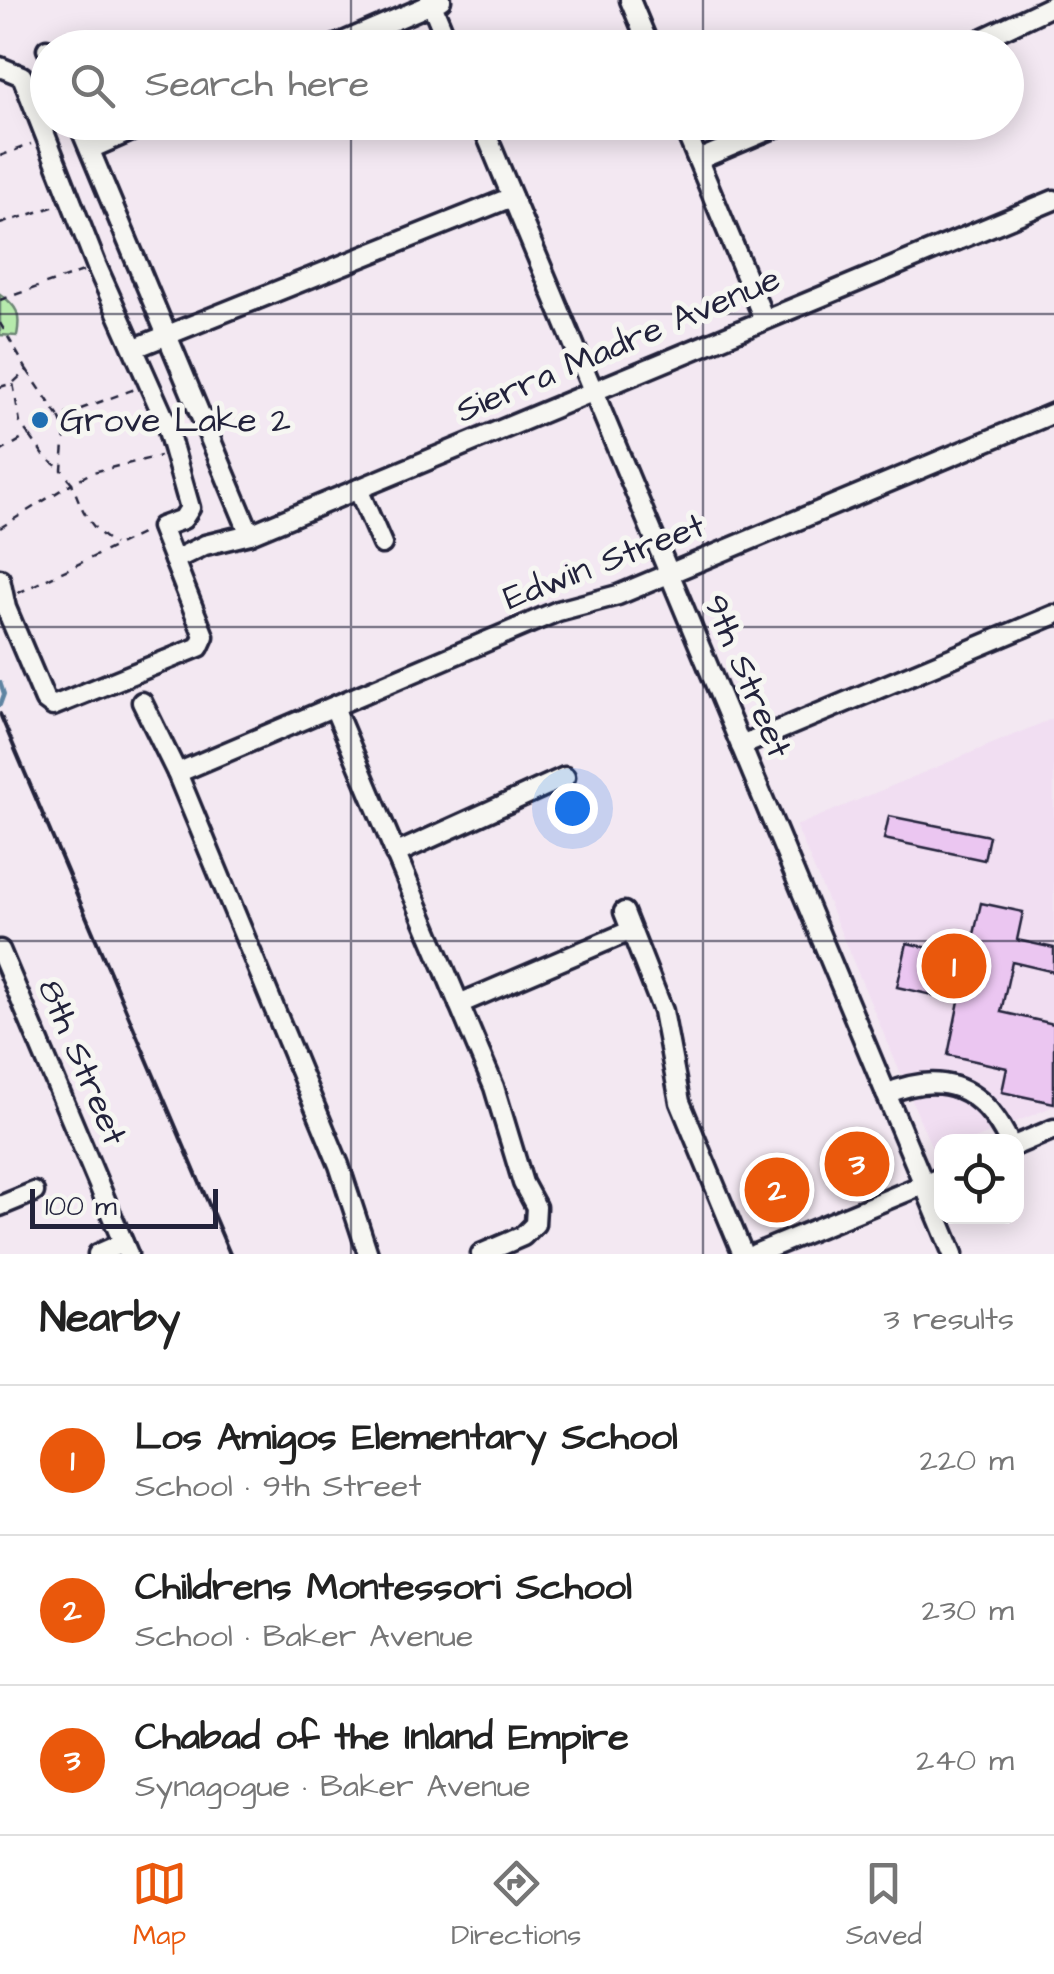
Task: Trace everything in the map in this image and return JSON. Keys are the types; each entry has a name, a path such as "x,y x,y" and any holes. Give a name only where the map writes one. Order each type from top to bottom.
{"street":[{"path":"630,0 642,30"},
{"path":"369,30 434,1 444,30"},
{"path":"1001,30 1054,5"},
{"path":"0,66 22,76 30,96"},
{"path":"3,587 6,608 45,700 53,706 199,647 204,636 161,527 183,519 190,508 190,495 172,455 165,420 97,267 47,140"},
{"path":"86,140 250,534"},
{"path":"90,149 111,140"},
{"name":"9th Street","path":"488,140 886,1094 933,1180 953,1254"},
{"path":"690,140 764,319"},
{"path":"698,160 745,140"},
{"path":"135,348 512,197"},
{"name":"Sierra Madre Avenue","path":"174,560 205,545 250,534 1054,200"},
{"name":"Edwin Street","path":"177,773 558,611 618,595 1054,413"},
{"path":"358,489 382,544"},
{"path":"741,746 1054,615"},
{"path":"142,702 177,773 339,1165 368,1254"},
{"path":"334,707 494,1087 523,1183 536,1207 535,1224 523,1236 481,1254"},
{"path":"395,854 565,777"},
{"path":"624,912 663,1011 680,1102 743,1254"},
{"path":"458,1004 630,931"},
{"name":"8th Street","path":"0,950 126,1248"},
{"path":"886,1094 914,1082 950,1084 986,1104 1005,1134"},
{"path":"1024,1142 1054,1129"},
{"path":"755,1254 933,1180"},
{"path":"0,1206 34,1192"},
{"path":"98,1254 126,1248"}],"path":[{"path":"0,156 39,140"},
{"path":"0,224 72,200"},
{"path":"0,300 97,267"},
{"path":"0,323 66,431 62,470"},
{"path":"0,386 13,383 26,370"},
{"path":"59,418 112,400 148,382"},
{"path":"13,383 20,423 72,483 82,511 98,534 114,544"},
{"path":"0,452 30,435"},
{"path":"0,528 93,472 172,455"},
{"path":"3,587 34,588 114,544 161,527"}],"shaded area":[{"path":"1054,718 1054,1106 987,1134 934,1134 934,1153 796,826"}],"green space":[{"path":"0,294 17,312 17,336 0,335"}],"building":[{"path":"889,816 989,836 984,860 884,839"},
{"path":"981,903 1023,912 1017,940 1054,948 1054,972 1012,962 1001,1012 1054,1024 1054,1103 1002,1092 1007,1068 948,1055 959,1001 897,987 907,943 969,957"},
{"path":"872,1147 879,1165 843,1180 835,1162"}],"waterway":[{"path":"0,682 4,694 0,705"}],"railway":[{"path":"0,714 230,1254"}],"place":[{"name":"Grove Lake 2","path":"40,420"},
{"name":"Los Amigos Elementary School","path":"954,966"},
{"name":"Chabad of the Inland Empire","path":"857,1164"},
{"name":"Childrens Montessori School","path":"777,1190"}]}
